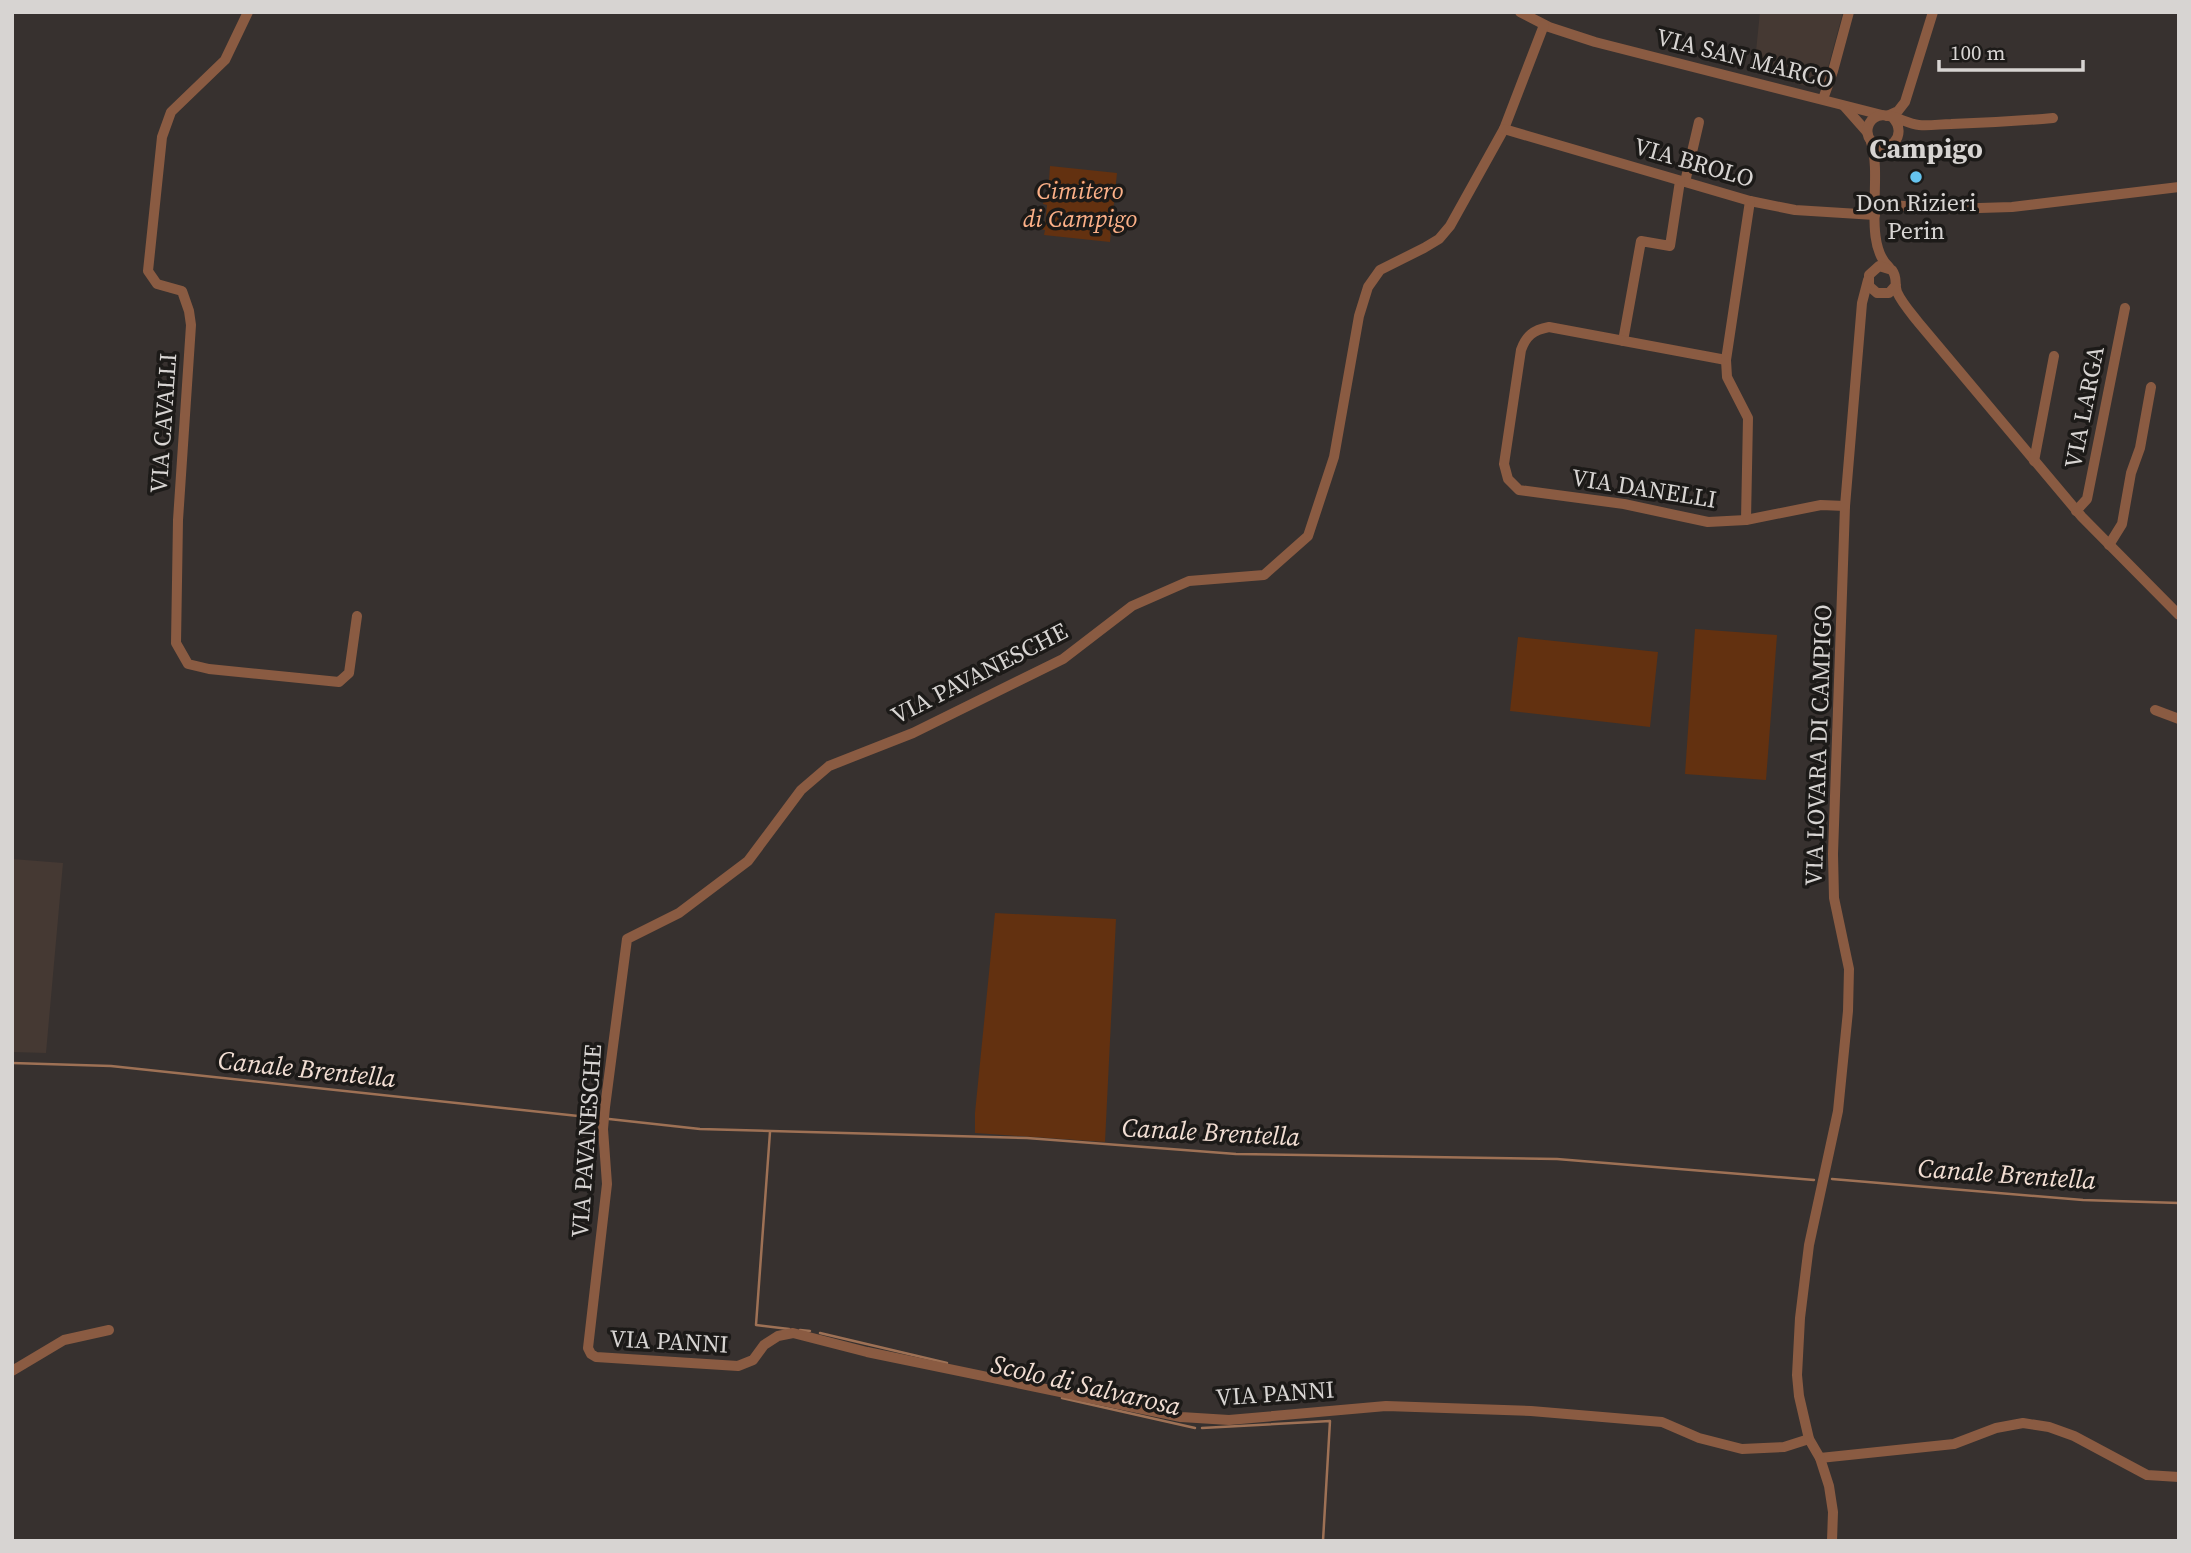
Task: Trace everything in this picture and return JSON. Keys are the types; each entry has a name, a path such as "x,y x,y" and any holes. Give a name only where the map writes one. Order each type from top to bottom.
{"street":[{"name":"VIA CAVALLI","path":"248,12 225,60 171,112 162,136 148,271 157,284 181,292 189,311 191,325 178,520 176,643 188,664 209,669 339,682 349,673 357,616"},
{"name":"VIA SAN MARCO","path":"1520,12 1604,44 1823,99 1893,126"},
{"path":"1823,99 1849,12"},
{"path":"1923,125 1908,130 1893,126 1872,119 1869,137 1881,147 1893,126 1898,111 1905,102 1933,12"},
{"name":"VIA PAVANESCHE","path":"591,1354 589,1348 607,1184 603,1129 627,939 680,913 748,861 801,790 829,765 913,733 1063,659 1132,606 1189,580 1264,575 1308,536 1334,457 1359,316 1368,287 1380,270 1439,239 1450,226 1504,129 1541,20"},
{"name":"VIA SAN MARCO","path":"1842,105 1855,116 1869,137"},
{"path":"1893,126 2053,118"},
{"path":"1699,122 1682,181 1670,246 1641,241 1623,341 1726,360"},
{"name":"VIA LOVARA DI CAMPIGO","path":"1832,1541 1833,1511 1829,1486 1820,1458 1809,1439 1797,1375 1808,1245 1838,1111 1849,992 1849,969 1834,898 1833,864 1845,506 1863,300 1868,278 1877,179 1893,126"},
{"name":"VIA BROLO","path":"1504,129 1750,201 1795,209 1875,214 2012,207 2179,187"},
{"name":"VIA LOVARA DI CAMPIGO","path":"1869,137 1877,179"},
{"path":"1746,520 1748,418 1727,377 1726,360 1750,201"},
{"name":"VIA LOVARA DI CAMPIGO","path":"1875,214 1879,254 1889,267"},
{"path":"1876,267 1889,267 1896,275 1896,285 1883,294 1871,288 1868,278 1876,267"},
{"name":"VIA LARGA","path":"1896,285 1907,308 2076,510 2179,615"},
{"name":"VIA LOVARA DI CAMPIGO","path":"1863,318 1869,300 1883,294"},
{"name":"VIA LARGA","path":"1883,294 1907,308"},
{"name":"VIA LARGA","path":"2076,510 2087,499 2125,308"},
{"name":"VIA DANELLI","path":"1623,341 1549,327 1539,329 1525,339 1521,350 1504,464 1507,479 1519,490 1624,504 1708,522 1730,523 1821,505 1845,506"},
{"name":"VIA LARGA","path":"2034,461 2054,356"},
{"path":"2109,545 2122,524 2151,387"},
{"path":"2155,710 2179,719"},
{"path":"12,1371 64,1340 109,1330"},
{"name":"VIA PANNI","path":"591,1354 608,1358 738,1366 753,1360 764,1345 778,1336 793,1333 867,1352 1181,1417 1229,1420 1386,1406 1531,1411 1662,1422 1710,1441 1742,1449 1784,1447 1809,1439"},
{"path":"1820,1458 1954,1444 1996,1428 2023,1423 2049,1427 2074,1436 2147,1475 2179,1477"}],"shaded area":[{"path":"1760,12 1843,12 1826,75 1820,83 1806,86 1754,71"},
{"path":"12,859 63,863 46,1053 12,1052"}],"green space":[{"name":"Cimitero di Campigo","path":"1050,166 1117,173 1110,242 1044,235 1045,230 1041,229 1041,224 1045,224 1047,205 1043,204 1044,197 1048,197"},
{"path":"1695,629 1777,635 1766,780 1685,774"},
{"path":"1518,637 1658,652 1650,727 1510,711"},
{"path":"995,913 1116,919 1105,1142 975,1133"}],"waterway":[{"name":"Canale Brentella","path":"12,1063 111,1066 597,1118"},
{"name":"Canale Brentella","path":"609,1119 700,1129 1027,1138 1236,1154 1557,1159 1814,1180"},
{"name":"Scolo di Salvarosa","path":"770,1132 756,1325 789,1329"},
{"name":"Canale Brentella","path":"1832,1179 2083,1200 2179,1203"},
{"name":"Scolo di Salvarosa","path":"800,1330 810,1331"},
{"name":"Scolo di Salvarosa","path":"820,1333 947,1363"},
{"name":"Scolo di Salvarosa","path":"1062,1398 1195,1428"},
{"name":"Scolo di Salvarosa","path":"1202,1428 1330,1421 1323,1541"}],"place":[{"name":"Don Rizieri Perin","path":"1916,177"}],"district":[{"name":"Campigo","path":"1926,148"}]}
